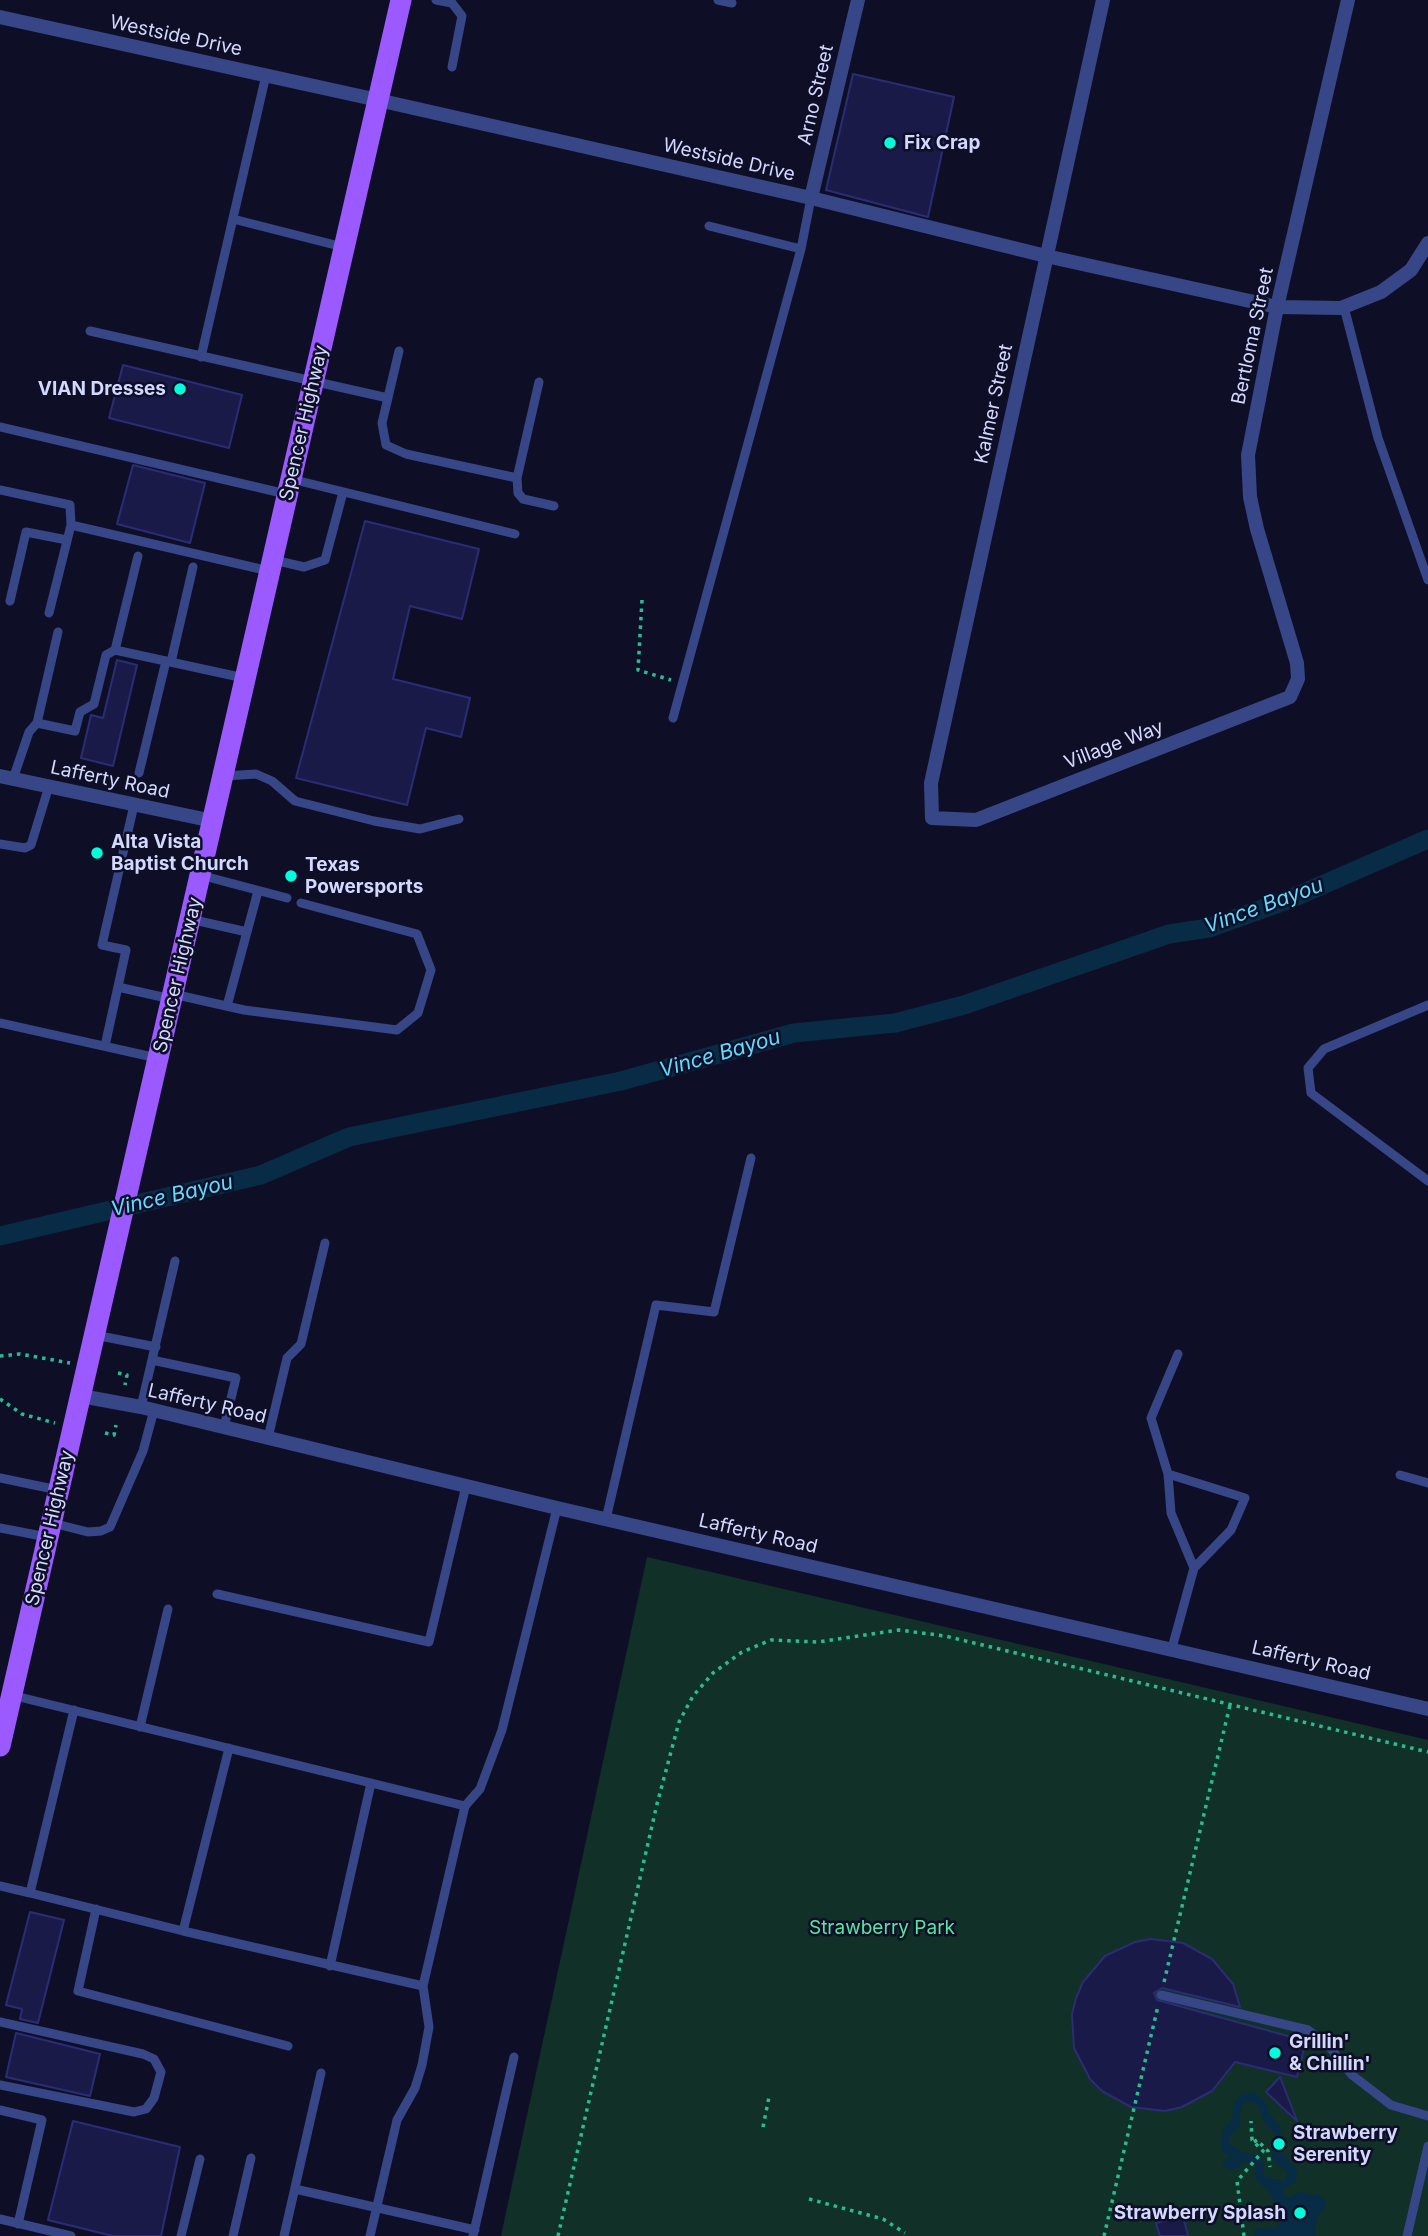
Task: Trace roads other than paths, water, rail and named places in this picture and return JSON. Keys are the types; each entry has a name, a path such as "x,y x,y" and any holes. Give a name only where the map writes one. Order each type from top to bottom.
{"main road":[{"name":"Spencer Highway","path":"0,1746 3,1723 81,1396 401,0"}],"street":[{"name":"Arno Street","path":"811,198 858,0"},
{"name":"Kalmer Street","path":"932,818 931,783 1103,0"},
{"name":"Bertloma Street","path":"1298,679 1297,663 1250,497 1248,455 1278,307 1348,0"},
{"name":"Westside Drive","path":"0,17 811,198 1046,256 1278,307 1344,307 1381,292 1411,270 1428,243"},
{"name":"Village Way","path":"932,818 976,820 1290,697 1298,679"},
{"name":"Lafferty Road","path":"7,778 213,821"},
{"name":"Lafferty Road","path":"81,1396 148,1409 557,1508 1428,1709"}],"lane":[{"path":"436,0 452,3 462,16 453,67"},
{"path":"718,0 732,3"},
{"path":"201,357 266,75"},
{"path":"673,718 801,249 811,198"},
{"path":"233,219 345,247"},
{"path":"709,226 801,249"},
{"path":"1344,307 1378,438 1428,580"},
{"path":"90,331 201,357 314,379 388,398"},
{"path":"399,351 382,423 387,445 407,454 517,478"},
{"path":"539,382 517,478 518,492 523,499 554,506"},
{"path":"0,426 290,487 342,492 515,534"},
{"path":"0,490 70,505 71,525 49,613"},
{"path":"71,525 272,565 304,568 326,561 342,492"},
{"path":"10,601 26,532 67,540"},
{"path":"37,723 75,731 80,712 94,704 106,655 114,650 138,556"},
{"path":"139,773 193,567"},
{"path":"7,778 29,732 37,723 58,632"},
{"path":"114,650 245,679"},
{"path":"223,776 256,774 272,781 295,801 374,821 420,828 459,819"},
{"path":"0,844 25,848 32,845 49,786"},
{"path":"105,1046 125,950 102,945 134,804"},
{"path":"200,875 287,898"},
{"path":"227,1006 258,891"},
{"path":"118,987 227,1006 397,1030 418,1013 431,970 417,934 300,903"},
{"path":"190,919 247,932"},
{"path":"1428,1005 1324,1049 1308,1068 1311,1093 1428,1181"},
{"path":"0,1023 159,1058"},
{"path":"606,1519 656,1305 714,1311 751,1158"},
{"path":"268,1438 287,1358 302,1344 325,1243"},
{"path":"0,1528 88,1532 110,1527 143,1451 152,1360 175,1261"},
{"path":"95,1335 156,1347"},
{"path":"1178,1354 1152,1418 1168,1474 1171,1513 1194,1567"},
{"path":"152,1360 236,1378 224,1427"},
{"path":"1168,1474 1245,1498 1231,1530 1194,1567 1172,1648"},
{"path":"1400,1475 1428,1483"},
{"path":"0,1478 59,1490"},
{"path":"217,1594 429,1642 466,1486"},
{"path":"370,2236 397,2120 415,2088 426,2045 429,2008 423,1986 465,1806 485,1779 502,1730 557,1508"},
{"path":"140,1727 169,1609"},
{"path":"11,1695 465,1806"},
{"path":"30,1893 74,1710"},
{"path":"184,1931 229,1748"},
{"path":"330,1966 371,1783"},
{"path":"0,1886 423,1986"},
{"path":"96,1909 78,1992 288,2046"},
{"path":"1161,1995 1308,2030 1327,2044 1352,2075 1391,2105 1428,2116"},
{"path":"0,2022 143,2054 154,2059 160,2072 154,2098 146,2109 134,2112 0,2085"},
{"path":"295,2189 474,2233 514,2057"},
{"path":"284,2236 321,2073"},
{"path":"0,2110 42,2120 18,2224"},
{"path":"1406,2236 1428,2146"},
{"path":"233,2236 251,2158"},
{"path":"181,2236 200,2159"},
{"path":"0,2219 71,2236"}],"water":[{"path":"1254,2092 1266,2102 1269,2113 1282,2128 1282,2153 1297,2170 1295,2182 1282,2191 1284,2195 1288,2198 1301,2192 1314,2196 1317,2193 1325,2200 1326,2209 1322,2209 1316,2223 1316,2236 1255,2236 1254,2229 1276,2228 1281,2217 1273,2207 1272,2196 1256,2179 1255,2164 1244,2161 1235,2171 1222,2166 1226,2157 1236,2161 1223,2152 1221,2146 1223,2130 1232,2120 1235,2100 1240,2095","holes":["1247,2101 1257,2104 1265,2123 1275,2134 1271,2153 1274,2161 1287,2172 1285,2182 1265,2177 1261,2157 1240,2151 1229,2144 1229,2137 1239,2126 1241,2107"]}],"waterway":[{"name":"Vince Bayou","path":"0,1236 261,1175 349,1137 621,1081 794,1033 895,1023 964,1005 1169,934 1209,928 1290,899 1428,839"}],"place":[{"name":"Fix Crap","path":"890,143"},
{"name":"VIAN Dresses","path":"180,389"},
{"name":"Alta Vista Baptist Church","path":"97,853"},
{"name":"Texas Powersports","path":"291,876"},
{"name":"Grillin' & Chillin'","path":"1275,2053"},
{"name":"Strawberry Serenity","path":"1279,2144"},
{"name":"Strawberry Splash","path":"1300,2213"}],"park label":[{"name":"Strawberry Park","path":"882,1928"}]}
